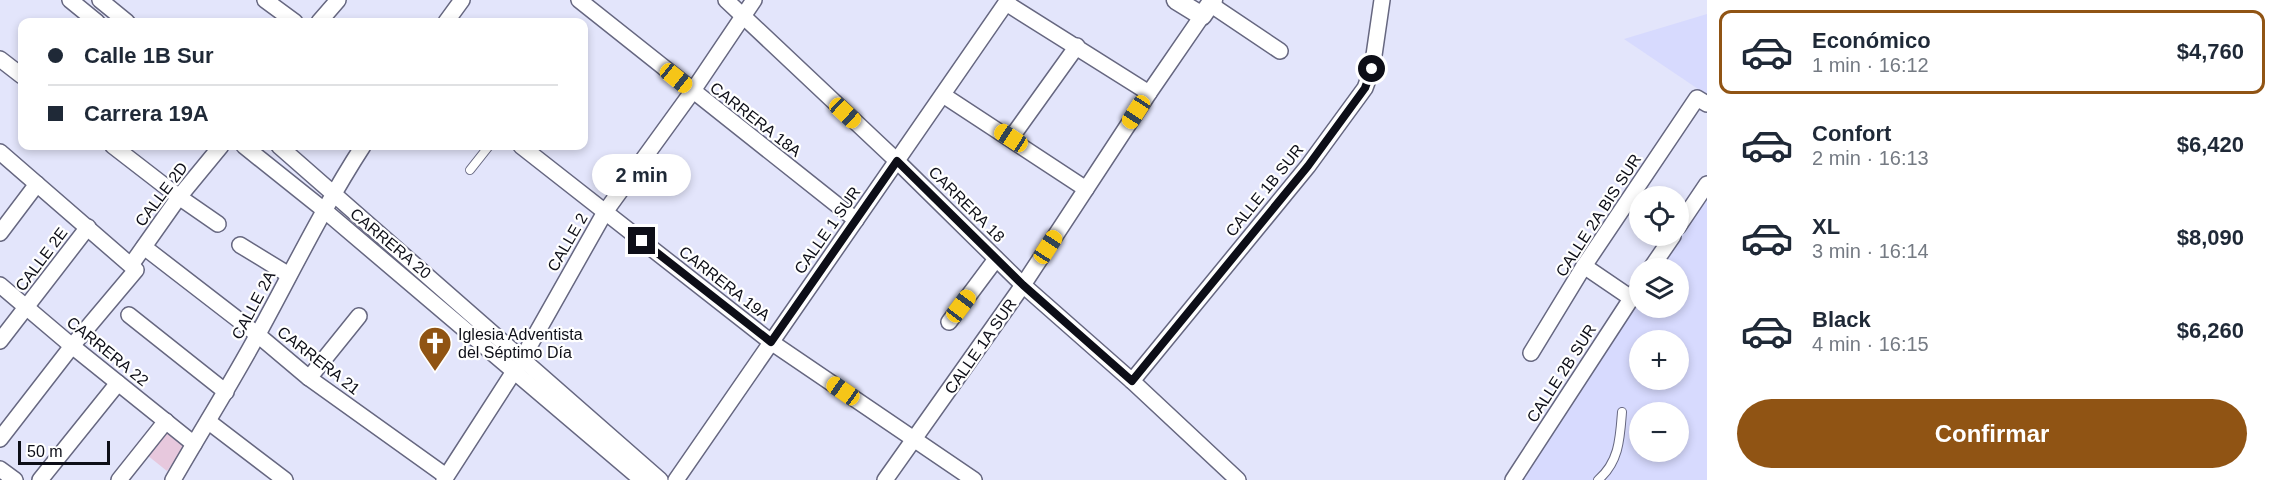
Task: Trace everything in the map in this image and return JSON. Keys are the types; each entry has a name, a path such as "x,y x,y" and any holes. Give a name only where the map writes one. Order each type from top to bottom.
{"street":[{"path":"70,0 88,18"},
{"path":"265,0 290,18"},
{"path":"322,18 338,0"},
{"path":"450,18 462,0"},
{"name":"CARRERA 18A","path":"579,0 856,220"},
{"name":"CARRERA 18","path":"726,0 897,161 1023,285 1132,381 1238,480"},
{"name":"CALLE 2","path":"445,478 518,364 605,212 692,92 754,0"},
{"path":"1176,0 1208,7 1280,51"},
{"name":"CALLE 1B SUR","path":"1132,381 1308,166 1365,88 1372,69 1383,0"},
{"path":"93,18 102,1 122,18"},
{"path":"1007,2 1149,93"},
{"name":"CALLE 1 SUR","path":"676,480 1007,2"},
{"name":"CALLE 1A SUR","path":"885,480 1023,285 1208,7"},
{"path":"1011,138 1077,46"},
{"path":"0,59 18,73"},
{"path":"943,95 1086,189"},
{"name":"CALLE 2A BIS SUR","path":"1531,353 1584,266 1702,101"},
{"path":"118,150 218,224"},
{"name":"CALLE 2D","path":"0,439 134,267 144,247 179,197 218,150"},
{"name":"CARRERA 20","path":"249,150 518,364"},
{"name":"CARRERA 20","path":"284,150 333,192 518,364"},
{"name":"CALLE 2A","path":"172,480 209,422 333,192 360,150"},
{"name":"CARRERA 19A","path":"526,150 771,342 974,480"},
{"path":"0,152 134,267"},
{"path":"0,233 37,184"},
{"path":"1689,210 1707,184"},
{"name":"CALLE 2E","path":"0,341 88,227"},
{"path":"240,245 290,275"},
{"name":"CARRERA 21","path":"144,247 258,334 309,378 445,478"},
{"path":"949,322 996,259"},
{"path":"1584,266 1629,288"},
{"name":"CARRERA 22","path":"0,285 194,444"},
{"name":"CALLE 2B SUR","path":"1513,480 1629,300"},
{"path":"129,315 226,392"},
{"path":"309,378 359,316"},
{"path":"518,364 642,480"},
{"path":"518,364 660,480"},
{"path":"40,480 118,383"},
{"path":"119,480 166,421"},
{"path":"209,422 285,480"},
{"path":"0,469 15,480"}],"lane":[{"path":"470,170 486,150"},
{"path":"1598,480 1606,472 1617,453 1622,412"}],"shaded area":[{"path":"1707,14 1707,95 1624,39"},
{"path":"1707,197 1707,480 1523,480 1629,316 1689,318 1689,258 1667,258 1675,246 1689,246 1689,224"},
{"path":"167,429 187,444 167,471 147,455"}],"place":[{"name":"Iglesia Adventista del Séptimo Día","path":"435,372"}],"route":[{"path":"642,241 771,342 897,161 1023,285 1132,381 1308,166 1365,88 1372,69"}]}
